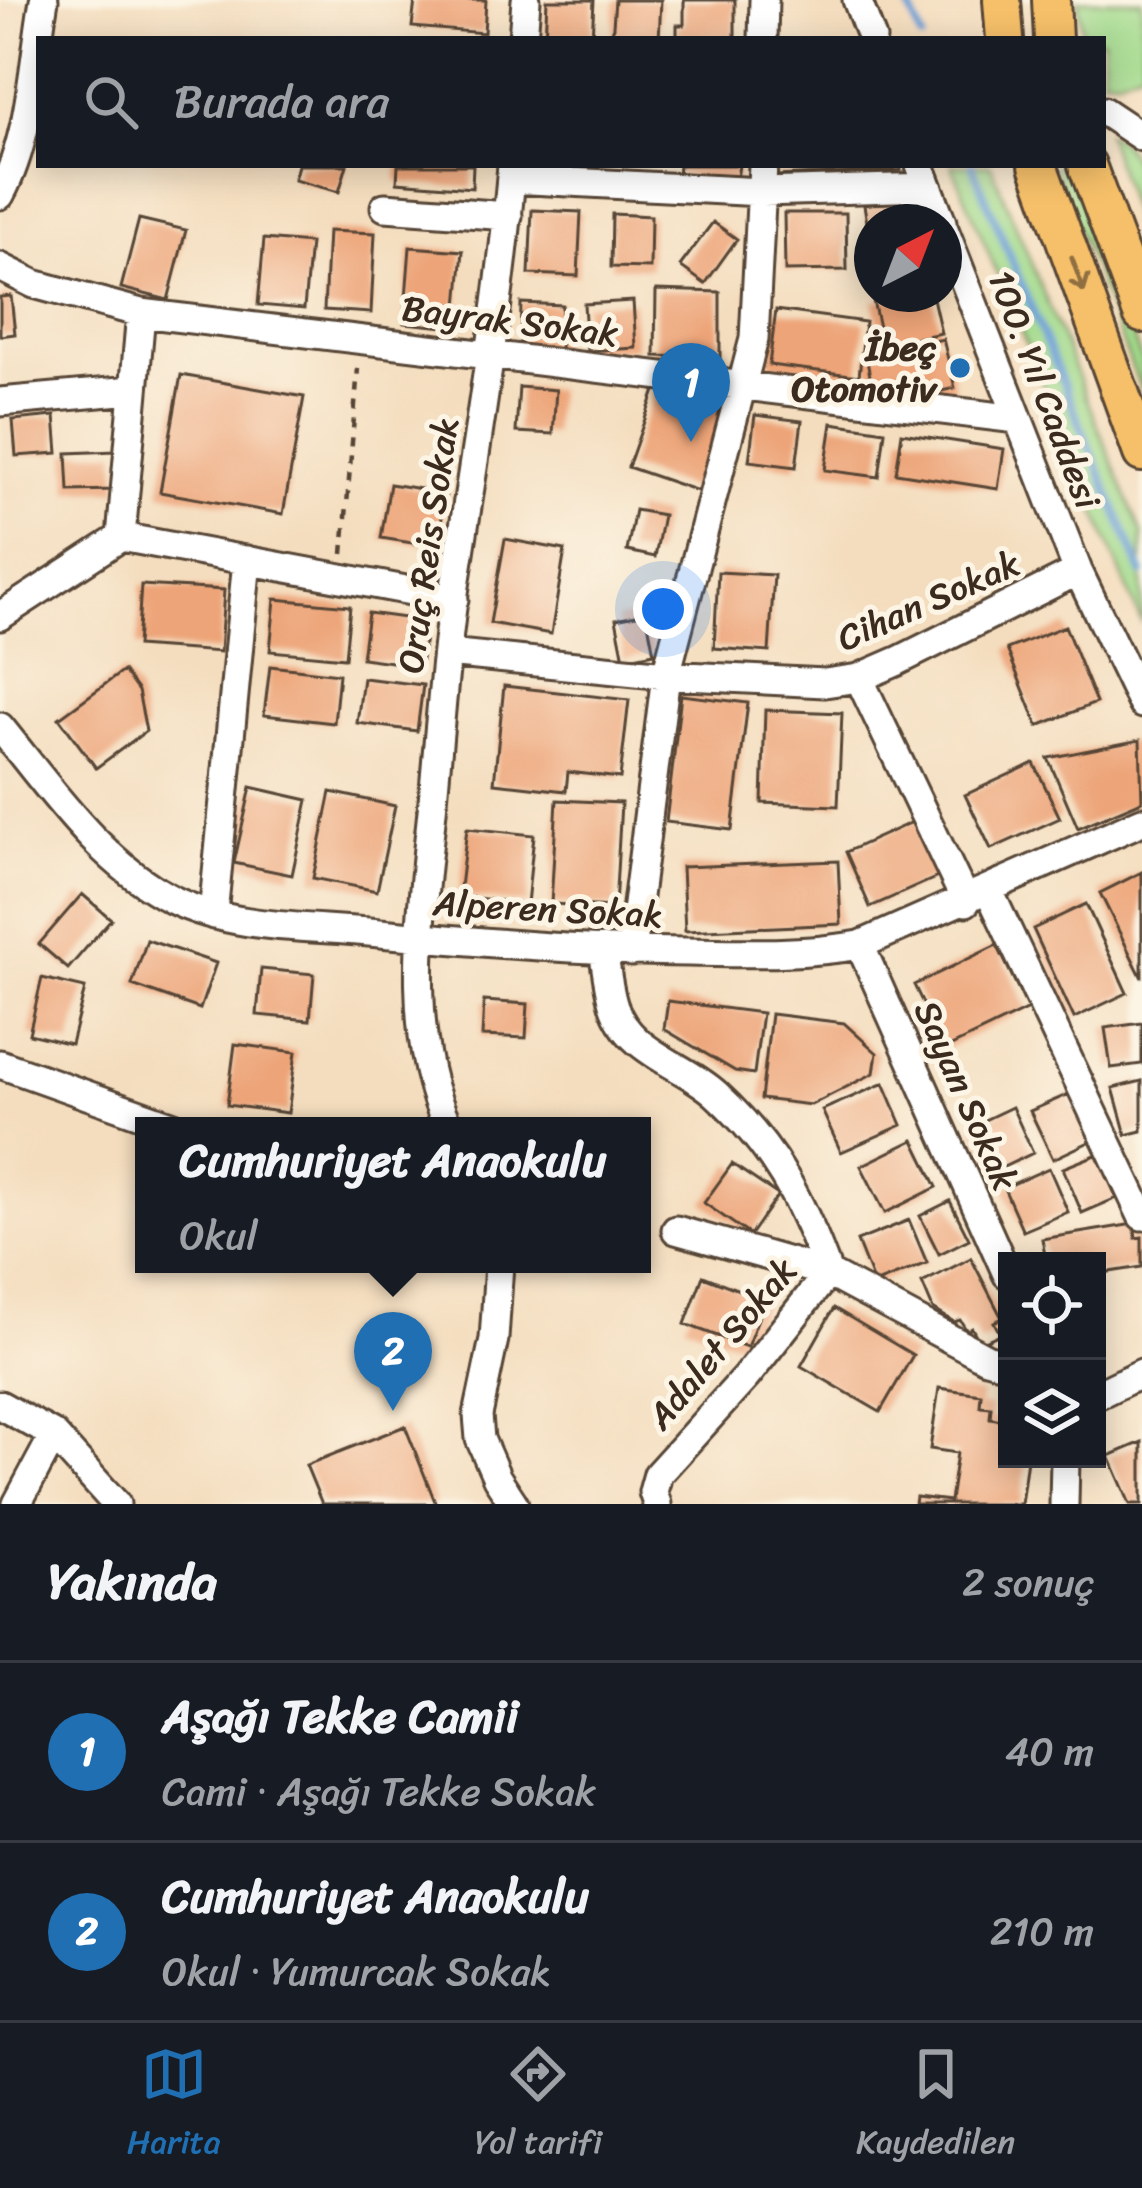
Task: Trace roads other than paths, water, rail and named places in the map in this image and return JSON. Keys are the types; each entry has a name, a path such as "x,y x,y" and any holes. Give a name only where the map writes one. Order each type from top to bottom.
{"main road":[{"path":"1002,0 1005,36"},
{"path":"1051,0 1053,36"},
{"path":"1039,168 1142,453"},
{"path":"1089,168 1136,268 1142,314"}],"street":[{"path":"38,36 44,0"},
{"path":"523,36 526,0"},
{"path":"764,0 764,36"},
{"path":"857,0 871,36"},
{"path":"0,195 20,140 36,47"},
{"path":"1106,113 1142,137"},
{"path":"512,172 763,179 924,176"},
{"name":"Oruç Reis Sokak","path":"445,1117 424,1038 420,937 446,652 512,172"},
{"name":"100. Yıl Caddesi","path":"924,176 935,204"},
{"name":"Adalet Sokak","path":"657,1504 653,1492 658,1474 746,1377 828,1273 788,1177 713,1091 643,1047 614,1006 617,951 666,675 754,339 763,179"},
{"path":"385,207 508,216"},
{"name":"Bayrak Sokak","path":"0,267 34,284 141,313 1017,419"},
{"name":"100. Yıl Caddesi","path":"962,275 1078,571 1142,704"},
{"path":"121,536 141,313"},
{"path":"0,402 132,390"},
{"path":"0,616 121,536 454,599"},
{"path":"213,915 247,560"},
{"name":"Cihan Sokak","path":"446,652 793,684 859,678 1078,571"},
{"path":"859,678 978,896 1142,1216"},
{"name":"Alperen Sokak","path":"0,727 106,849 169,898 213,915 420,937 617,951 773,954 860,945 1142,821"},
{"name":"Sayan Sokak","path":"860,945 998,1254"},
{"path":"0,1064 149,1117"},
{"path":"676,1230 828,1273 998,1361"},
{"path":"499,1273 499,1300 478,1415 480,1439 514,1504"},
{"path":"1106,1391 1142,1373"},
{"path":"0,1405 54,1435 116,1504"},
{"path":"17,1504 54,1435"},
{"path":"1064,1504 1065,1468"}],"waterway":[{"path":"907,0 921,36"},
{"path":"973,168 1142,573"}],"place":[{"name":"İbeç Otomotiv","path":"960,368"},
{"name":"Aşağı Tekke Camii","path":"691,442"},
{"name":"Cumhuriyet Anaokulu","path":"393,1411"}]}
